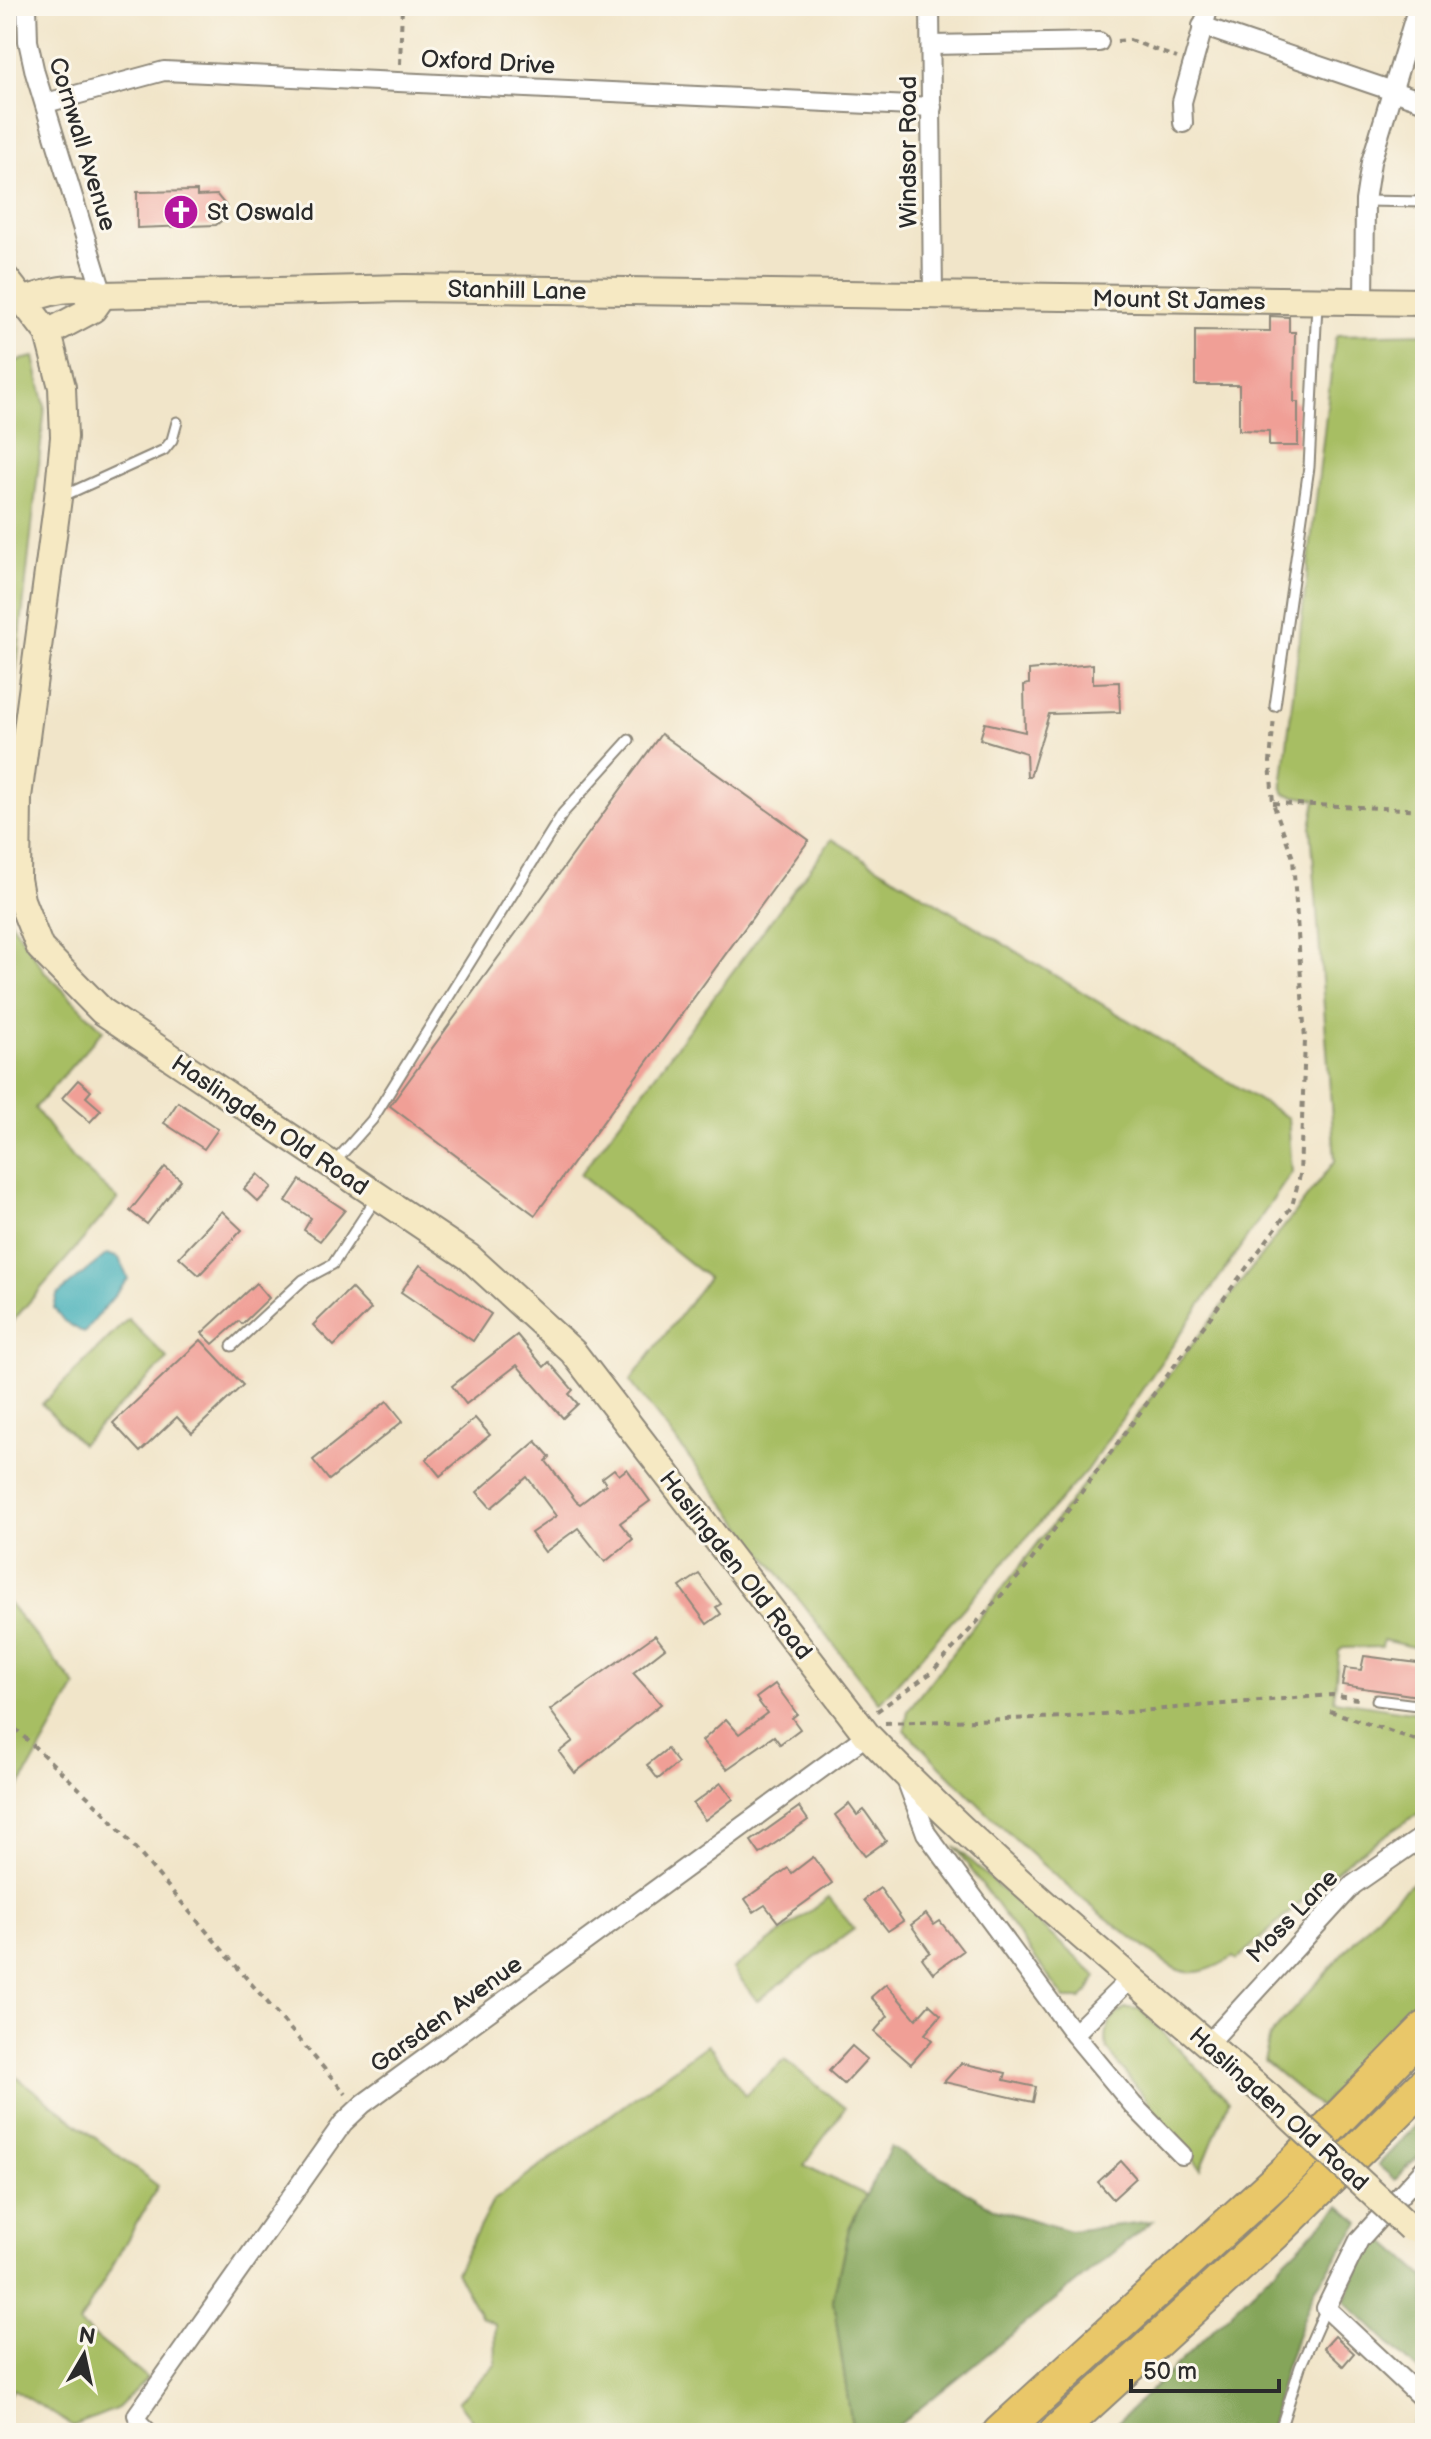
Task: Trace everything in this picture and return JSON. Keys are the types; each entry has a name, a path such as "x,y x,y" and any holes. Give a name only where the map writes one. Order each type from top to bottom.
{"highway":[{"path":"1000,2433 1287,2171 1425,2029"},
{"path":"1056,2433 1263,2244 1425,2084"}],"main road":[{"path":"6,279 48,333 93,309 103,295"},
{"name":"Stanhill Lane","path":"25,300 86,287 103,295 405,288 933,298"},
{"name":"Mount St James","path":"933,298 1425,302"},
{"name":"Haslingden Old Road","path":"48,333 62,387 64,437 18,797 17,879 30,926 40,948 102,1011 469,1257 573,1352 863,1730 904,1773 1130,1979 1269,2097 1418,2235"}],"street":[{"name":"Cornwall Avenue","path":"27,6 28,41 103,295"},
{"name":"Windsor Road","path":"930,6 933,298"},
{"path":"1183,123 1182,102 1209,6"},
{"path":"1364,303 1365,201 1371,162 1418,6"},
{"path":"1202,26 1425,102"},
{"path":"931,45 1062,35 1099,42"},
{"name":"Oxford Drive","path":"46,103 164,71 932,107"},
{"name":"Garsden Avenue","path":"137,2415 327,2142 359,2109 863,1730"},
{"name":"Haslingden Old Road","path":"904,1773 926,1833 1074,2034 1133,2105 1182,2155"},
{"name":"Moss Lane","path":"1208,2044 1353,1885 1425,1835"},
{"path":"1074,2034 1130,1979"},
{"path":"1425,2168 1359,2240 1326,2308 1425,2401"}],"lane":[{"path":"1365,201 1425,202"},
{"path":"1275,706 1309,467 1317,302"},
{"path":"58,498 152,458 172,440 177,422"},
{"path":"331,1167 372,1120 563,813 629,740"},
{"path":"232,1346 303,1280 333,1264 377,1197"},
{"path":"1378,1701 1425,1706"},
{"path":"1279,2433 1300,2367 1326,2308"},
{"path":"137,2415 155,2433"}],"path":[{"path":"400,81 402,6"},
{"path":"1099,42 1130,40 1192,64"},
{"path":"863,1730 931,1673 1025,1569 1292,1206 1300,1175 1305,1040 1293,858 1273,803 1270,762 1275,706"},
{"path":"1273,803 1425,810"},
{"path":"863,1730 1332,1695 1378,1701"},
{"path":"1330,1711 1425,1743"},
{"path":"6,1720 104,1812 359,2109"}],"green space":[{"path":"1425,333 1425,1650 1383,1640 1382,1647 1343,1648 1339,1651 1334,1700 1425,1714 1425,1809 1351,1858 1236,1960 1233,1957 1206,1970 1184,1971 1157,1957 1039,1862 905,1730 908,1710 1335,1161 1311,827 1316,800 1285,794 1282,787 1335,339 1338,335"},
{"path":"34,357 45,407 6,764 6,363"},
{"path":"832,839 1288,1118 1292,1172 1086,1471 879,1703 630,1381 708,1278 580,1175"},
{"path":"6,914 45,972 103,1030 35,1108 72,1158 118,1199 6,1329"},
{"path":"128,1319 168,1359 81,1444 42,1404"},
{"path":"6,1600 76,1686 6,1811"},
{"path":"954,1846 1096,1976 1081,1999 1065,1999"},
{"path":"1425,1873 1425,1989 1320,2107 1264,2061 1270,2036 1386,1905"},
{"path":"829,1897 854,1929 757,2001 733,1969"},
{"path":"1125,2008 1140,2009 1229,2101 1201,2169 1107,2049 1109,2026"},
{"path":"708,2044 745,2095 785,2060 845,2108 804,2165 866,2195 849,2228 833,2300 853,2433 475,2433 479,2429 458,2402 496,2364 495,2324 481,2317 456,2272 493,2201"},
{"path":"6,2069 158,2186 79,2324 147,2378 116,2409 73,2426 13,2389 6,2399"},
{"path":"1425,2116 1425,2150 1395,2180 1378,2165"},
{"path":"891,2147 995,2209 1070,2231 1153,2221 889,2433 853,2433 833,2300 849,2228"},
{"path":"1340,2206 1360,2223 1315,2289 1285,2368 1269,2433 1107,2433"},
{"path":"1380,2237 1425,2277 1425,2378 1345,2301 1361,2262"}],"water":[{"path":"107,1254 119,1258 128,1279 84,1333 64,1321 54,1308 57,1295"}],"building":[{"name":"St Oswald","path":"197,191 197,196 217,195 226,206 225,218 216,225 137,228 137,192"},
{"path":"1270,316 1289,317 1289,332 1295,332 1294,402 1298,402 1298,446 1269,446 1269,431 1239,430 1239,385 1195,385 1195,330 1270,331"},
{"path":"1093,664 1093,683 1119,682 1120,712 1049,714 1030,777 1027,777 1026,753 980,739 985,723 1025,732 1024,685 1029,684 1029,670"},
{"path":"661,734 809,840 535,1215 390,1106"},
{"path":"78,1080 91,1091 86,1097 101,1110 90,1122 62,1098"},
{"path":"178,1102 218,1129 204,1149 164,1123"},
{"path":"165,1167 181,1180 147,1224 130,1211"},
{"path":"258,1174 272,1187 258,1202 244,1189"},
{"path":"300,1180 345,1210 320,1241 304,1230 311,1218 286,1201"},
{"path":"222,1211 242,1230 199,1275 179,1257"},
{"path":"420,1265 491,1314 473,1341 401,1292"},
{"path":"256,1283 269,1298 242,1324 239,1321 213,1344 202,1333"},
{"path":"351,1288 371,1309 334,1346 313,1325"},
{"path":"517,1335 544,1367 549,1362 573,1390 569,1394 578,1404 563,1418 517,1365 466,1404 452,1386"},
{"path":"201,1340 243,1385 192,1433 177,1417 140,1452 113,1423"},
{"path":"387,1401 403,1421 329,1480 313,1460"},
{"path":"475,1418 490,1435 440,1476 426,1459"},
{"path":"536,1441 550,1457 546,1461 580,1504 606,1484 602,1478 614,1469 619,1475 627,1469 650,1501 620,1523 633,1539 605,1562 578,1528 545,1552 531,1533 556,1516 527,1477 491,1508 477,1492"},
{"path":"699,1574 721,1604 716,1607 721,1614 707,1624 680,1587"},
{"path":"655,1635 665,1648 633,1673 661,1704 575,1773 559,1752 573,1741 550,1710"},
{"path":"1364,1656 1425,1664 1425,1697 1342,1685 1345,1668 1361,1670"},
{"path":"775,1684 797,1714 792,1718 800,1729 780,1744 774,1736 727,1769 702,1741 726,1719 739,1734 767,1713 756,1698"},
{"path":"667,1749 678,1763 658,1779 647,1765"},
{"path":"721,1783 733,1799 705,1820 693,1804"},
{"path":"849,1804 857,1815 864,1810 886,1841 865,1856 835,1815"},
{"path":"799,1807 808,1820 760,1854 751,1841"},
{"path":"813,1857 832,1883 778,1922 765,1905 754,1912 745,1899 788,1868 792,1873"},
{"path":"880,1888 903,1921 888,1931 864,1900"},
{"path":"926,1914 934,1925 940,1921 963,1951 933,1973 922,1958 930,1952 911,1925"},
{"path":"886,1984 916,2019 929,2004 941,2015 925,2034 932,2040 911,2064 874,2032 888,2016 871,1997"},
{"path":"852,2046 867,2059 844,2084 829,2071"},
{"path":"961,2063 1006,2073 1004,2080 1036,2087 1033,2102 944,2082"},
{"path":"1121,2161 1136,2178 1113,2199 1098,2182"},
{"path":"1335,2336 1354,2353 1343,2366 1324,2348"}],"waterway":[{"path":"1413,2433 1416,2421"}],"place":[{"name":"St Oswald","path":"181,212"}]}
